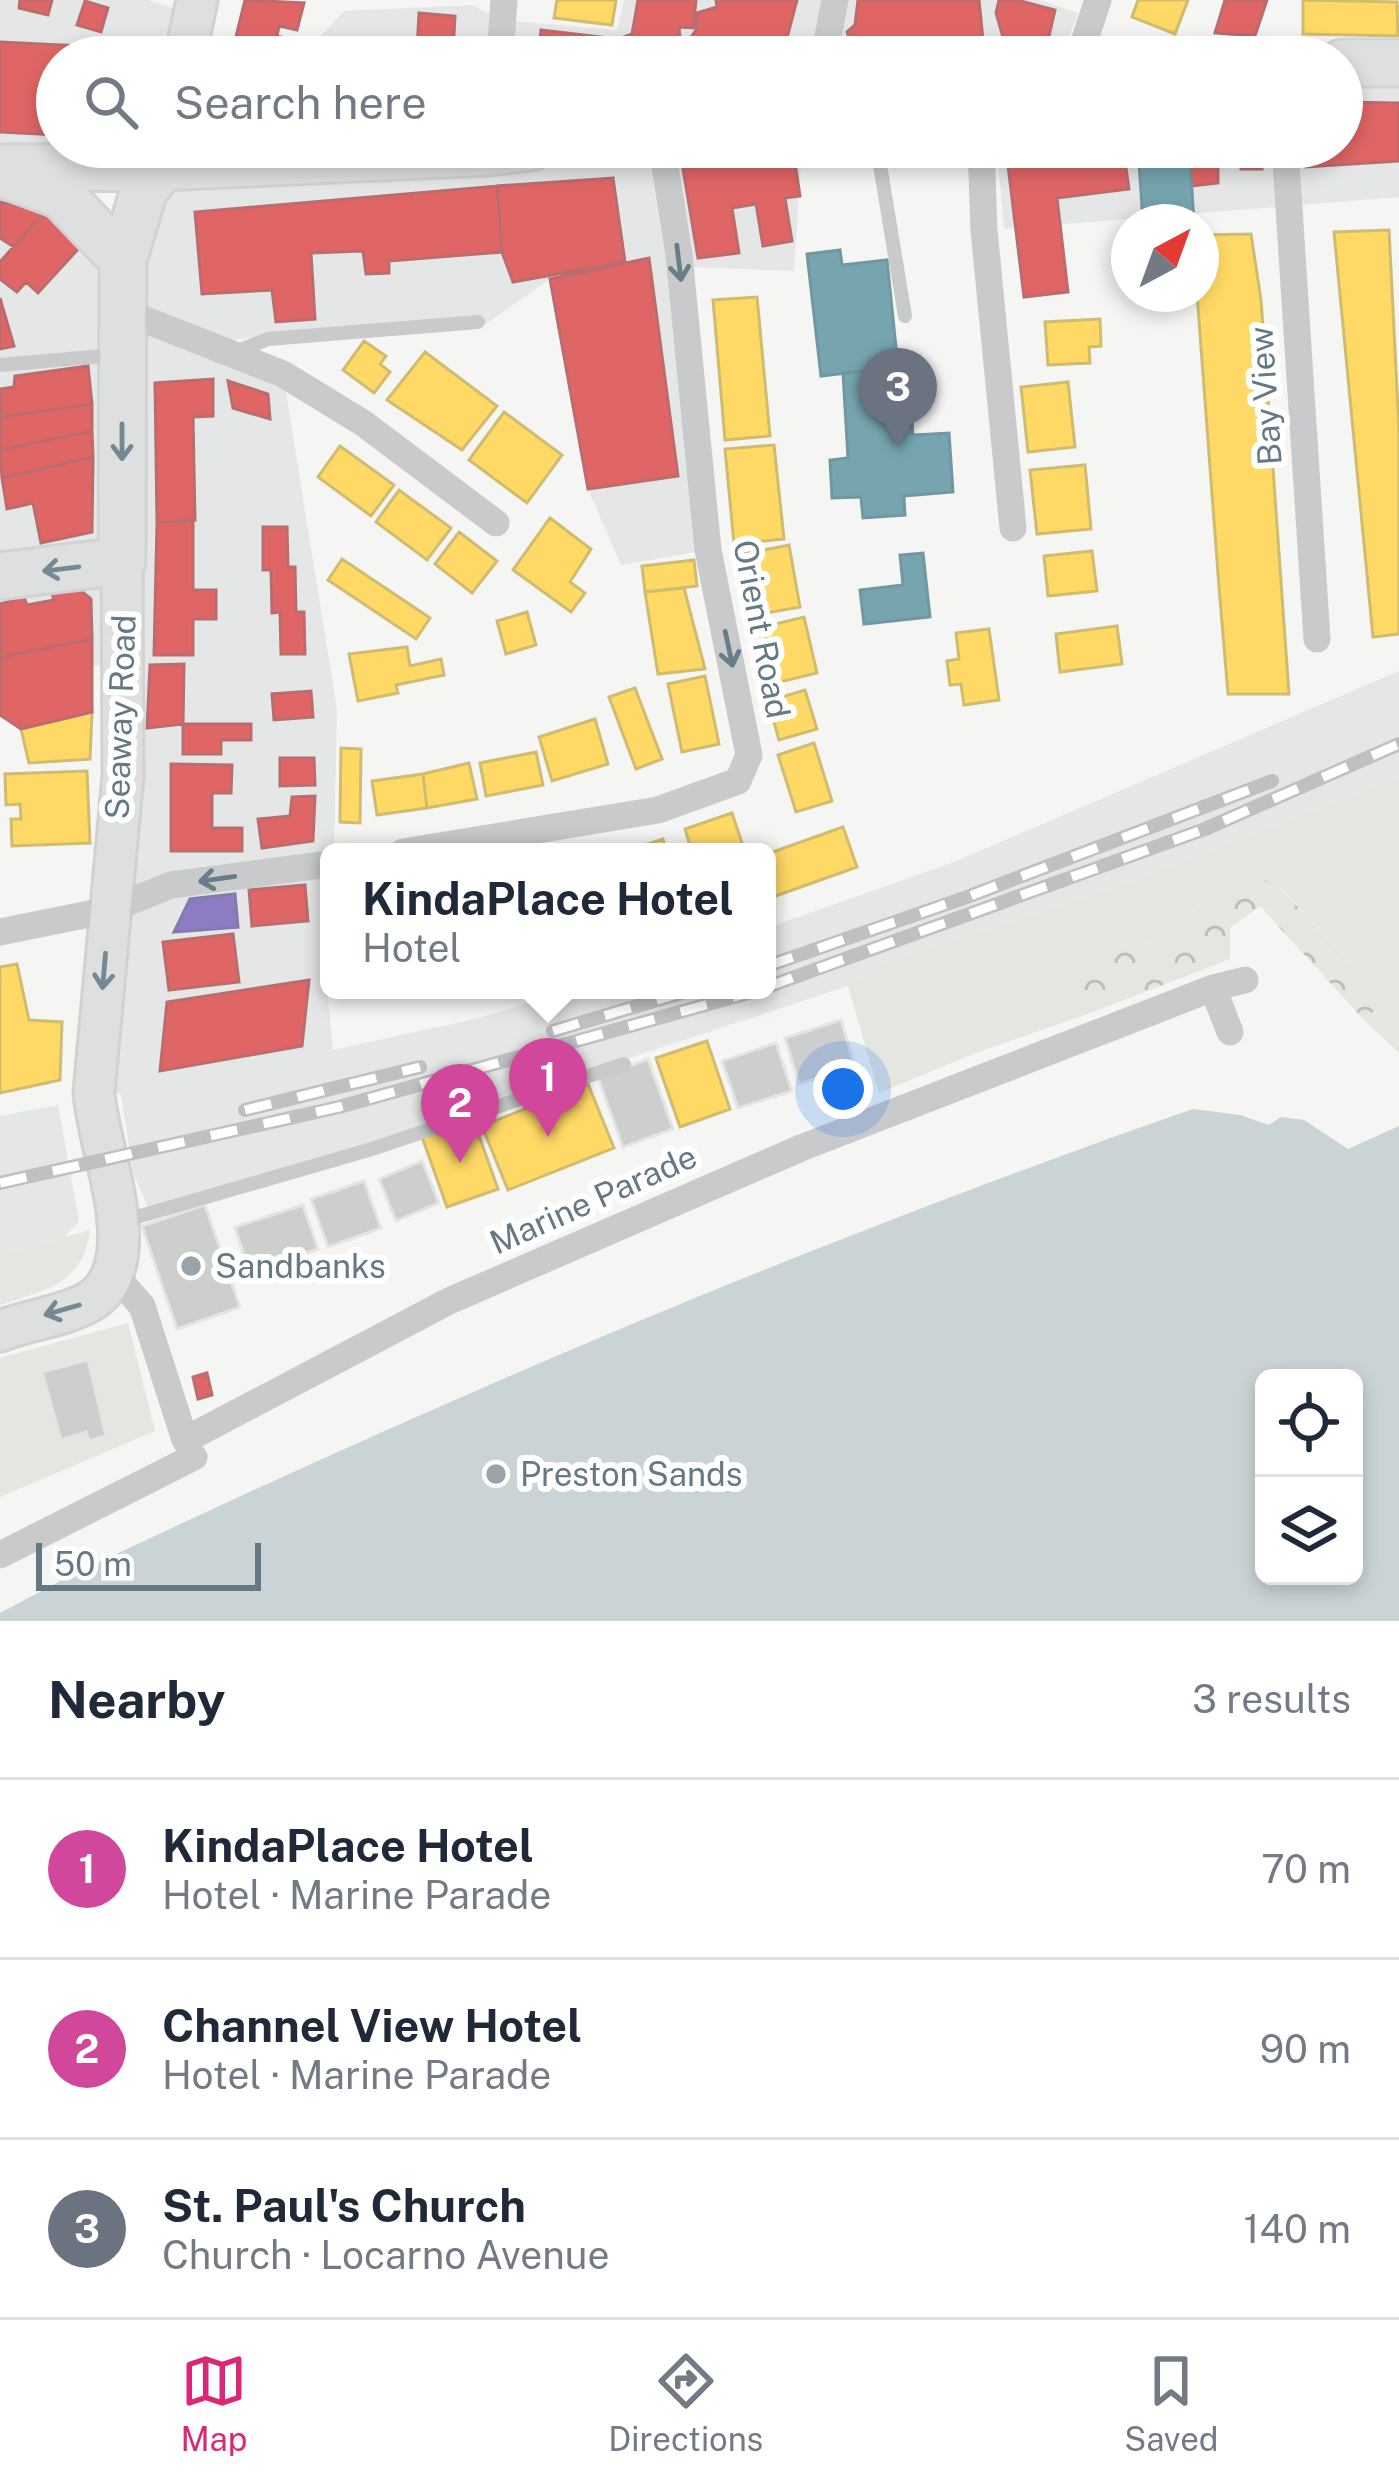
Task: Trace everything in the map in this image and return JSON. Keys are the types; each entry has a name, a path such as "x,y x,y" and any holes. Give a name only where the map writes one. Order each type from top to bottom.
{"main road":[{"path":"189,36 197,0"},
{"path":"1363,63 1399,63"},
{"path":"0,171 36,168"},
{"name":"Seaway Road","path":"114,1274 118,1222 94,1092 123,776 123,260 144,190 158,168"},
{"path":"0,171 61,195 123,260"},
{"path":"0,576 122,561"},
{"path":"0,1330 88,1303 114,1274"}],"street":[{"path":"501,36 504,0"},
{"path":"828,36 835,0"},
{"path":"1086,36 1097,0"},
{"name":"Orient Road","path":"458,843 658,810 738,781 749,755 708,550 679,255 665,168"},
{"path":"983,168 984,230 1013,528"},
{"name":"Bay View","path":"1286,168 1317,639"},
{"path":"122,333 233,353 283,374 363,423 496,524"},
{"path":"0,932 109,910 171,885 320,865"},
{"name":"Marine Parade","path":"114,1274 142,1306 185,1440 448,1301 801,1148 1213,988 1245,980"},
{"path":"1213,988 1230,1032"},
{"path":"0,1555 194,1457"}],"lane":[{"path":"880,168 905,316"},
{"path":"233,353 268,339 478,322"},
{"path":"0,365 122,333"},
{"path":"118,1222 372,1149 624,1064"}],"shaded area":[{"path":"0,0 148,0 179,10 182,36 36,36 36,168 801,168 794,271 693,267 708,550 621,565 588,489 550,279 486,324 206,341 283,374 337,709 334,843 320,843 320,999 328,999 333,1050 543,999 776,999 776,925 954,862 1399,671 1399,777 1121,885 880,964 848,986 150,1212 133,1173 121,1094 94,1092 124,661 0,681 0,174 102,237 144,190 0,168"},
{"path":"624,0 1040,0 1078,13 1070,36 321,36 344,11 472,5 501,20 617,30"},
{"path":"1363,83 1399,83 1399,197 1219,212 1219,204 1111,204 1111,220 1004,229 999,168 1363,168"},
{"path":"58,1105 79,1221 65,1237 0,1255 0,1116"},
{"path":"1193,1109 1240,1115 1269,1125 1281,1117 1304,1120 1348,1149 1399,1126 1399,1621 0,1621 0,1613 64,1579 342,1450 622,1328 906,1214"}],"green space":[{"path":"1399,777 1399,1053 1365,1021 1383,997 1280,887 1198,905 1169,940 1087,950 1073,970 1093,1012 879,1093 848,986 880,964 1121,885"},
{"path":"1255,876 1279,887 1384,998 1365,1021 1260,906 1230,928 1230,959 1093,1012 1073,970 1087,950 1169,940 1198,905"},
{"path":"90,1230 86,1248 70,1274 46,1289 0,1305 0,1255"},
{"path":"128,1323 155,1431 0,1497 0,1358"}],"building: Homes":[{"path":"557,0 616,0 612,25 554,18"},
{"path":"1138,0 1188,0 1175,34 1132,17"},
{"path":"1303,0 1397,2 1398,36 1303,34"},
{"path":"1389,230 1399,430 1399,634 1373,637 1334,232"},
{"path":"1251,234 1261,300 1289,694 1228,694 1198,312 1219,312 1219,235"},
{"path":"757,297 770,436 725,440 713,300"},
{"path":"1100,319 1101,346 1089,347 1090,363 1048,365 1045,322"},
{"path":"364,341 386,356 380,364 390,372 374,393 343,370"},
{"path":"425,352 497,406 462,450 387,400"},
{"path":"1068,382 1075,447 1028,452 1021,387"},
{"path":"504,412 562,455 527,503 469,460"},
{"path":"774,445 784,539 734,544 725,449"},
{"path":"340,446 394,485 371,516 318,477"},
{"path":"1085,465 1091,529 1037,534 1030,470"},
{"path":"399,490 451,528 427,560 376,522"},
{"path":"550,518 591,549 570,582 585,593 571,612 513,570"},
{"path":"459,532 497,561 472,593 435,564"},
{"path":"789,545 800,607 755,615 744,554"},
{"path":"1092,551 1097,591 1048,596 1044,556"},
{"path":"342,559 430,618 416,639 328,580"},
{"path":"694,560 697,586 645,592 642,566"},
{"path":"684,588 705,669 658,674 645,592"},
{"path":"527,612 536,645 506,654 497,621"},
{"path":"804,617 817,673 776,683 763,627"},
{"path":"1117,626 1122,664 1060,672 1056,634"},
{"path":"989,629 999,700 964,705 961,684 950,685 947,661 959,659 956,633"},
{"path":"407,647 410,666 441,659 444,675 396,685 398,693 358,701 349,654"},
{"path":"705,676 719,744 682,752 668,684"},
{"path":"635,688 662,759 636,769 609,697"},
{"path":"805,690 817,729 779,740 768,701"},
{"path":"92,712 90,759 29,763 21,729"},
{"path":"595,719 608,764 552,781 539,737"},
{"path":"814,743 832,801 796,812 778,755"},
{"path":"341,748 361,749 360,823 340,822"},
{"path":"536,752 543,785 486,796 480,763"},
{"path":"469,763 477,799 427,808 423,774"},
{"path":"87,771 90,843 12,846 11,819 21,819 20,804 6,805 5,774"},
{"path":"423,774 427,808 377,815 372,781"},
{"path":"732,813 742,843 689,843 685,829"},
{"path":"843,827 857,867 776,896 776,851"},
{"path":"17,964 29,1020 62,1022 60,1080 0,1093 0,967"},
{"path":"707,1041 730,1109 680,1127 656,1058"},
{"path":"588,1084 614,1148 508,1190 482,1126"},
{"path":"473,1119 498,1189 447,1207 422,1137"}],"building: Shops":[{"path":"20,0 52,0 48,15 19,8"},
{"path":"245,0 304,3 297,30 279,26 277,36 236,36"},
{"path":"638,0 696,0 693,28 679,27 680,36 626,36 632,34"},
{"path":"716,0 797,0 788,36 692,36 697,13 717,7"},
{"path":"858,0 979,0 983,36 848,36"},
{"path":"999,0 1055,10 1049,36 1003,36 996,13"},
{"path":"1225,0 1267,0 1255,36 1215,33"},
{"path":"85,1 108,8 101,32 77,25"},
{"path":"419,13 455,16 454,36 418,36"},
{"path":"541,30 592,36 540,36"},
{"path":"0,42 36,44 36,134 0,132"},
{"path":"1363,102 1399,103 1399,161 1363,163"},
{"path":"796,168 800,196 785,198 792,241 763,246 756,204 732,208 739,253 698,258 683,169"},
{"path":"1008,168 1126,168 1129,189 1057,198 1068,292 1024,297"},
{"path":"1190,168 1218,168 1218,183 1191,186"},
{"path":"613,178 625,262 513,282 502,252 497,186"},
{"path":"497,186 502,252 389,261 389,273 366,274 363,251 311,253 315,319 276,322 272,290 202,294 195,212"},
{"path":"0,202 44,212 14,247 0,238"},
{"path":"44,212 65,227 80,247 38,293 26,282 17,292 0,279 0,262"},
{"path":"649,258 678,476 588,489 550,279"},
{"path":"0,298 14,346 0,349"},
{"path":"88,366 92,404 1,417 0,389 14,387 15,376"},
{"path":"213,379 213,416 193,417 195,520 157,523 155,383"},
{"path":"228,381 268,394 270,419 233,408"},
{"path":"92,404 92,431 0,450 1,417"},
{"path":"92,431 93,457 2,478 0,450"},
{"path":"93,457 92,532 41,543 33,503 7,509 2,478"},
{"path":"193,520 193,590 216,590 216,619 193,619 193,655 154,655 157,523"},
{"path":"263,527 287,527 288,567 295,567 296,612 304,612 305,654 281,654 280,612 272,613 271,570 263,570"},
{"path":"80,590 91,599 92,639 1,657 0,604 24,597 27,605 54,600 52,594"},
{"path":"92,639 92,712 21,729 0,715 1,657"},
{"path":"184,664 183,724 147,728 150,665"},
{"path":"311,691 313,717 274,720 272,694"},
{"path":"183,724 251,724 251,740 221,740 221,754 183,754"},
{"path":"280,758 314,758 315,785 280,786"},
{"path":"171,764 232,765 231,793 212,793 212,828 242,828 242,851 171,851"},
{"path":"315,796 313,841 262,848 258,819 290,816 292,797"},
{"path":"305,885 308,921 252,926 249,890"},
{"path":"233,934 239,982 169,990 163,942"},
{"path":"309,980 302,1046 160,1071 167,1002"},
{"path":"207,1373 212,1395 198,1399 193,1377"}],"building: Offices":[{"path":"235,894 238,927 174,932 190,899"}],"building: Public":[{"path":"1139,168 1190,168 1193,204 1142,204"},
{"path":"840,250 842,265 887,260 898,367 821,376 807,254"},
{"path":"908,369 913,435 949,433 953,492 904,496 905,515 863,518 861,497 832,498 830,460 848,458 843,373"},
{"path":"923,553 930,617 864,624 860,590 903,585 900,555"}],"building: Other":[{"path":"841,1020 855,1067 799,1084 785,1038"},
{"path":"776,1043 792,1091 738,1108 722,1061"},
{"path":"648,1059 673,1129 623,1147 598,1078"},
{"path":"422,1161 439,1203 396,1221 379,1179"},
{"path":"364,1181 381,1228 328,1247 311,1199"},
{"name":"Sandbanks","path":"205,1205 240,1307 177,1329 142,1226"},
{"path":"303,1205 318,1249 249,1272 235,1227"},
{"path":"88,1360 106,1436 89,1441 86,1432 61,1440 42,1372"}],"railway":[{"path":"776,984 1205,829 1399,744"},
{"path":"776,963 967,897 1272,781"},
{"path":"553,1031 661,999"},
{"path":"0,1183 339,1107 727,999"},
{"path":"245,1110 420,1067"}],"place":[{"name":"St. Paul's Church","path":"898,447"},
{"name":"KindaPlace Hotel","path":"548,1137"},
{"name":"Channel View Hotel","path":"460,1163"},
{"name":"Sandbanks","path":"191,1266"},
{"name":"Preston Sands","path":"496,1474"}]}
